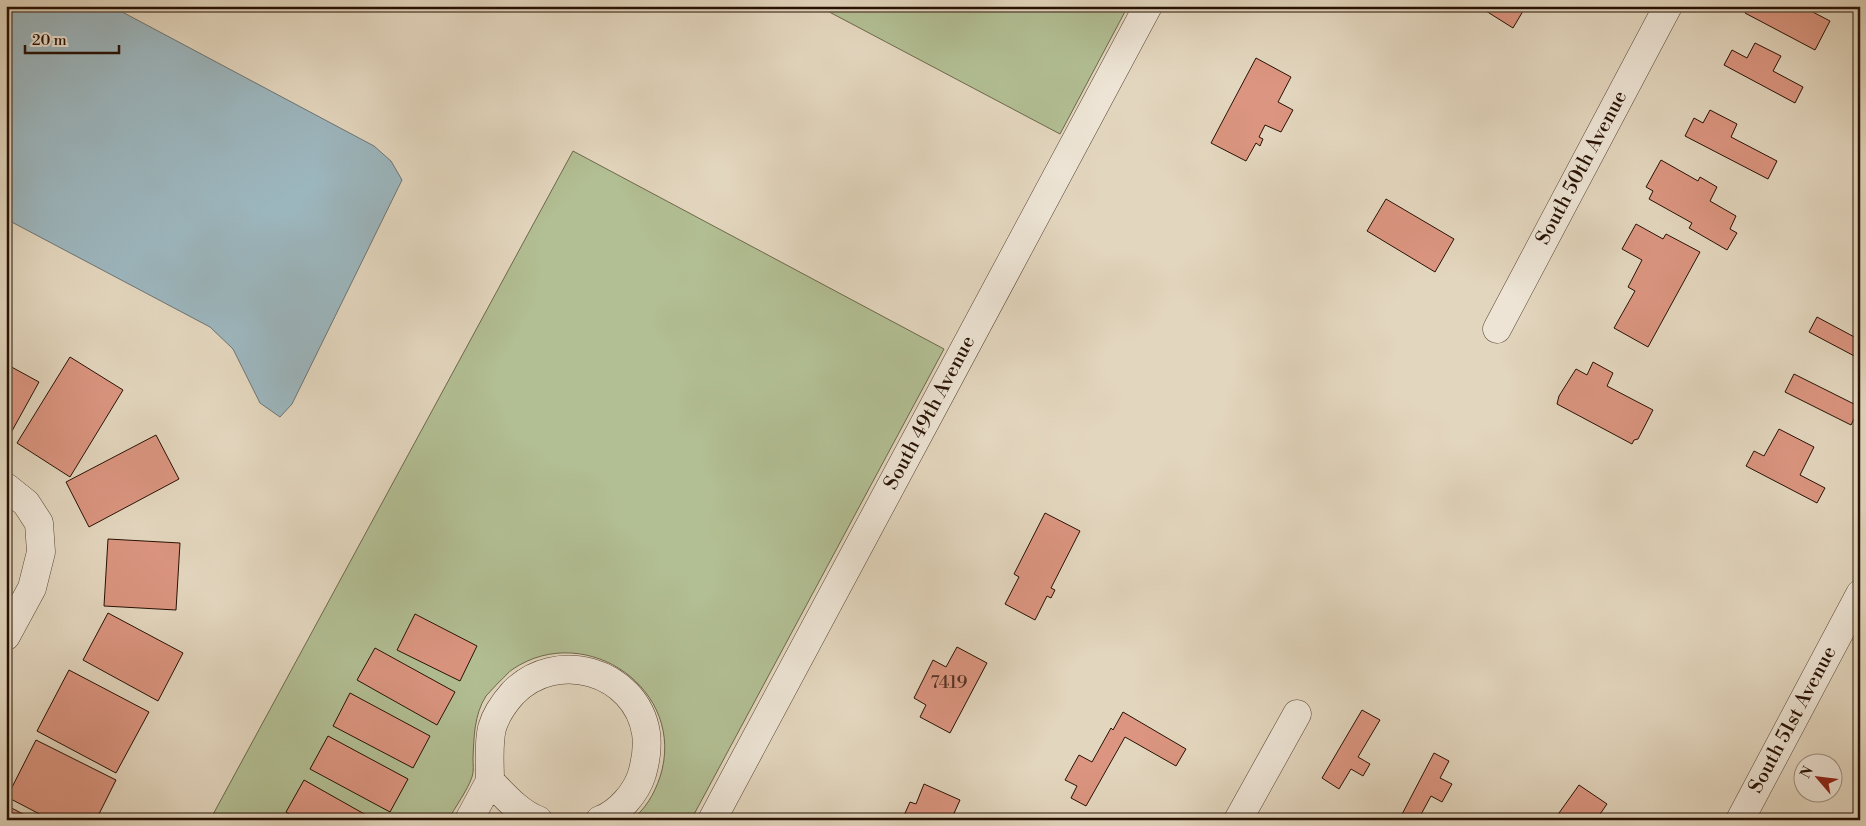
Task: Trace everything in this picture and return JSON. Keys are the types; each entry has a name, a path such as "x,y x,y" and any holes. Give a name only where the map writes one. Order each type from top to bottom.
{"street":[{"name":"South 49th Avenue","path":"712,820 1148,6"},
{"name":"South 50th Avenue","path":"1497,329 1668,6"},
{"path":"6,487 26,503 39,523 41,552 32,588 6,636"},
{"name":"South 51st Avenue","path":"1740,820 1860,594"},
{"path":"469,820 490,781 492,728 503,704 521,684 545,672 572,668 598,674 621,688 638,708 646,732 647,758 640,782 625,803 600,820"},
{"path":"1238,820 1297,714"},
{"path":"490,781 511,802 531,818 538,820"}],"green space":[{"path":"818,6 1128,6 1060,134"},
{"path":"573,151 944,349 691,820 631,820 649,801 660,777 665,745 659,717 645,692 624,672 599,659 571,653 541,656 513,669 486,696 475,726 472,777 448,820 210,820"}],"water":[{"path":"6,6 111,6 374,146 391,161 402,180 292,404 280,417 260,403 233,349 210,327 6,219"}],"building":[{"path":"1478,6 1526,6 1513,28"},
{"path":"1748,6 1811,6 1809,10 1830,21 1815,50 1745,13"},
{"path":"1755,43 1781,56 1773,71 1803,87 1795,103 1724,65 1732,50 1747,58"},
{"path":"1256,58 1291,77 1278,102 1293,110 1281,132 1265,125 1259,137 1263,139 1260,146 1256,143 1246,161 1211,143"},
{"path":"1710,110 1737,124 1731,137 1777,161 1768,179 1685,136 1694,118 1703,123"},
{"path":"1661,160 1698,181 1700,177 1717,187 1710,201 1736,216 1730,229 1737,233 1727,250 1689,228 1692,223 1649,199 1653,191 1646,187"},
{"path":"1386,199 1454,239 1435,272 1367,231"},
{"path":"1636,224 1663,239 1666,234 1700,252 1648,347 1614,328 1635,291 1628,287 1642,260 1622,249"},
{"path":"1817,317 1860,340 1860,359 1809,332"},
{"path":"70,357 123,390 70,477 17,443"},
{"path":"1593,362 1613,373 1607,386 1653,410 1638,439 1634,440 1632,444 1557,404 1559,396 1576,369 1587,375"},
{"path":"6,364 39,382 7,440 6,440"},
{"path":"1794,374 1860,407 1851,425 1785,392"},
{"path":"1779,429 1814,447 1800,475 1825,488 1817,503 1746,466 1754,451 1764,456"},
{"path":"156,435 179,479 89,527 66,482"},
{"path":"1045,513 1080,531 1051,588 1055,590 1051,598 1047,596 1035,620 1005,604 1019,577 1014,574"},
{"path":"108,539 180,543 176,610 104,606"},
{"path":"108,613 183,653 158,701 83,660"},
{"path":"415,614 477,646 460,681 397,650"},
{"path":"957,647 987,663 950,733 920,717 926,705 914,698 933,660 946,667"},
{"path":"375,648 455,692 437,725 357,680"},
{"path":"69,670 149,712 116,773 37,731"},
{"path":"350,693 430,736 413,768 333,726"},
{"path":"1362,710 1380,720 1358,757 1370,764 1363,776 1351,769 1339,789 1322,778"},
{"path":"1123,712 1186,749 1176,766 1125,737 1086,806 1071,798 1077,786 1065,780 1079,755 1092,762 1111,728 1113,730"},
{"path":"328,736 408,779 390,812 310,769"},
{"path":"36,740 116,780 96,820 51,820 7,797"},
{"path":"1434,753 1449,761 1440,778 1452,784 1442,802 1431,796 1418,820 1399,820"},
{"path":"304,780 375,820 299,820 286,812"},
{"path":"924,784 960,800 951,820 902,820 910,802 916,804"},
{"path":"1579,785 1607,804 1596,820 1554,820"},
{"path":"6,805 34,820 6,820"}]}
